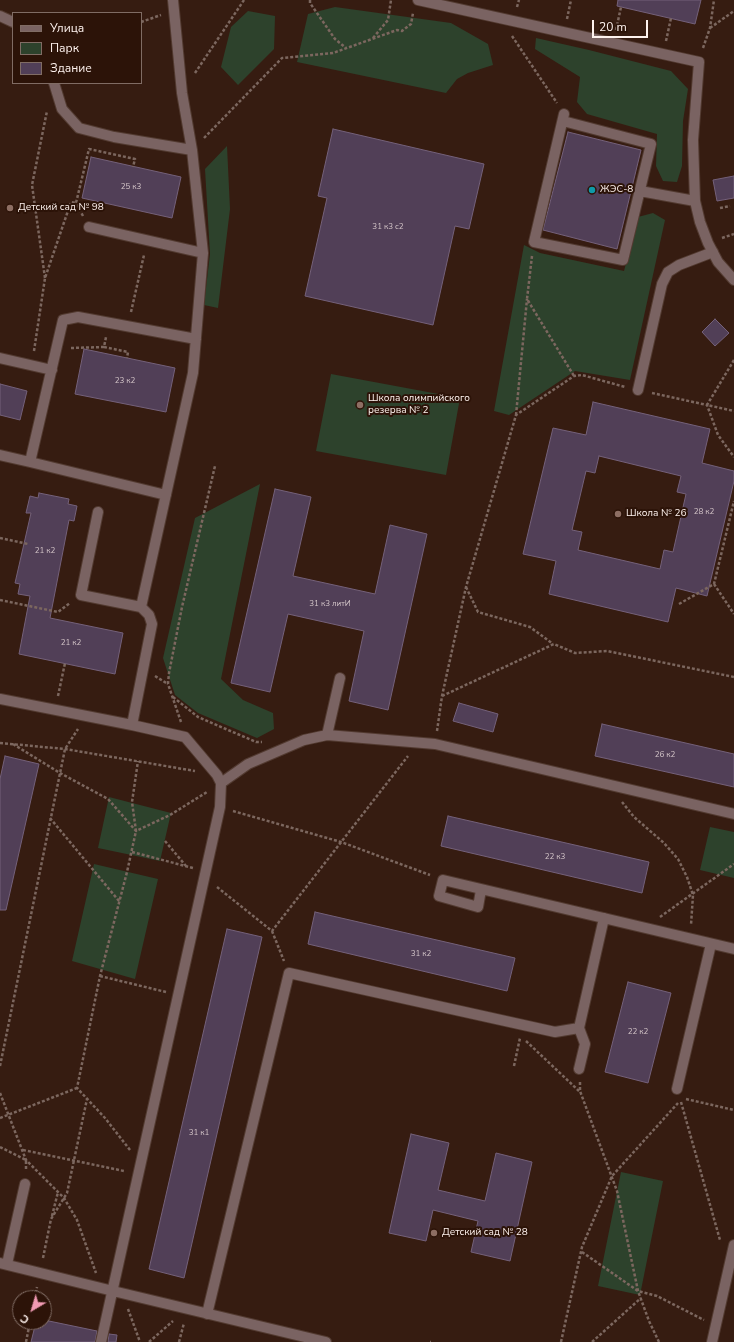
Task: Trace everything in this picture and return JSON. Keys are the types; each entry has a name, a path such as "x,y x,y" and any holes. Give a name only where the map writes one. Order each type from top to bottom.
{"lane":[{"path":"418,0 699,62 693,140 696,201 700,222 713,252 718,262 734,280"},
{"path":"141,607 193,373 203,253 192,150 182,93 174,5"},
{"path":"0,16 12,22"},
{"path":"54,84 62,109 79,128 114,137 192,150"},
{"path":"564,117 651,144 623,260 534,242 564,117"},
{"path":"640,191 696,201"},
{"path":"89,226 203,253"},
{"path":"638,390 662,284 668,272 679,265 713,252"},
{"path":"30,462 63,320 78,317 196,339"},
{"path":"0,358 52,370"},
{"path":"0,456 166,495"},
{"path":"98,512 81,595 141,607 149,615 152,624 132,725"},
{"path":"327,735 340,678"},
{"path":"0,699 185,737 219,779 220,807 140,1169 118,1292 101,1342"},
{"path":"219,779 248,764 304,740 327,735 435,744 734,814"},
{"path":"481,890 478,907 439,896 443,880 734,949"},
{"path":"579,1069 586,1044 579,1028 604,918"},
{"path":"678,1089 711,944"},
{"path":"207,1314 289,973 555,1032 579,1028"},
{"path":"25,1184 4,1264 326,1342"},
{"path":"712,1342 734,1245"}],"path":[{"path":"182,93 244,0"},
{"path":"310,0 310,3 335,39 346,48"},
{"path":"372,39 388,20 392,0"},
{"path":"564,32 571,0"},
{"path":"699,62 710,28 714,0"},
{"path":"142,21 174,5"},
{"path":"613,43 621,7"},
{"path":"710,28 734,11"},
{"path":"192,150 282,58 333,53 397,30 402,31 411,24 413,14"},
{"path":"501,18 564,117"},
{"path":"663,54 671,18"},
{"path":"45,278 32,185 48,106"},
{"path":"89,226 76,203 89,149 135,159 133,166"},
{"path":"32,366 45,278 71,202 76,203"},
{"path":"720,208 730,206"},
{"path":"128,326 147,240"},
{"path":"435,744 442,696 466,587 516,415 534,242"},
{"path":"527,299 574,376"},
{"path":"104,347 109,323"},
{"path":"56,349 104,347 128,352 127,358"},
{"path":"707,405 734,360"},
{"path":"516,415 574,376 582,375 638,390 734,411"},
{"path":"707,405 718,435 734,457"},
{"path":"185,737 168,684 169,672 182,607 215,466"},
{"path":"679,604 714,584 734,502"},
{"path":"0,538 28,544"},
{"path":"714,584 734,614"},
{"path":"466,587 478,612 530,627 554,644 575,652 607,651 734,677"},
{"path":"0,600 58,612 81,595"},
{"path":"442,696 554,644"},
{"path":"54,710 65,663"},
{"path":"172,696 198,717 256,742 263,742"},
{"path":"0,1066 65,749 86,716"},
{"path":"0,743 65,749 138,761 219,779"},
{"path":"272,931 418,743"},
{"path":"13,744 60,773 108,799 136,831"},
{"path":"77,1088 100,976 120,902 136,831 132,802 138,761"},
{"path":"136,831 170,815 219,779"},
{"path":"609,784 634,817 664,843 678,859 687,877 693,895 693,914 690,939"},
{"path":"220,807 341,842 443,880"},
{"path":"50,818 120,902"},
{"path":"165,841 186,866"},
{"path":"132,852 196,869 204,875 272,931 289,973"},
{"path":"645,928 693,895 734,864"},
{"path":"100,976 178,995"},
{"path":"514,1066 521,1036 580,1091"},
{"path":"579,1069 580,1091 618,1191 638,1291 649,1321 659,1342"},
{"path":"77,1088 105,1118 140,1169"},
{"path":"0,1118 77,1088"},
{"path":"0,1093 26,1160"},
{"path":"51,1219 67,1193 87,1099"},
{"path":"561,1342 582,1252 612,1176 680,1101 685,1099 734,1110"},
{"path":"680,1101 722,1247 731,1258"},
{"path":"0,1147 26,1160 64,1198 77,1220 102,1288"},
{"path":"22,1150 74,1161 140,1169"},
{"path":"40,1272 58,1191"},
{"path":"582,1252 638,1291 657,1296 716,1327"},
{"path":"118,1292 140,1342"},
{"path":"592,1342 641,1298"},
{"path":"149,1342 187,1309"},
{"path":"179,1342 187,1309"},
{"path":"26,1342 28,1330"}],"green space":[{"path":"335,7 451,23 488,44 493,65 468,73 457,79 446,93 297,62 308,14"},
{"path":"248,11 275,16 274,49 238,85 221,67 231,27"},
{"path":"536,38 671,71 688,89 683,121 682,166 677,182 663,181 656,166 657,134 587,114 577,102 580,77 535,49"},
{"path":"227,146 230,209 218,308 204,305 210,254 205,169"},
{"path":"653,213 665,220 630,380 575,371 509,415 494,411 524,245 540,253 624,271 638,217"},
{"path":"331,374 460,398 446,475 316,451"},
{"path":"260,484 221,679 243,700 273,713 274,729 257,738 198,713 175,695 163,658 195,518"},
{"path":"109,797 171,813 160,861 98,848"},
{"path":"710,827 734,832 734,878 700,870"},
{"path":"94,864 158,879 135,979 72,961"},
{"path":"621,1172 663,1181 640,1295 598,1286"}],"building":[{"path":"618,0 701,0 695,24 617,6"},
{"path":"333,129 484,164 469,229 455,226 433,325 305,296 327,198 318,196"},
{"name":"ЖЭС-8","path":"568,132 641,150 617,249 543,230"},
{"path":"91,157 181,177 172,218 82,198"},
{"path":"734,176 734,198 717,201 713,180"},
{"path":"715,319 729,333 715,346 702,332"},
{"path":"84,349 175,368 166,412 75,394"},
{"path":"0,384 27,391 20,420 0,415"},
{"path":"593,402 710,429 702,463 734,471 734,481 707,596 676,588 668,622 549,594 556,561 523,554 553,428 586,435","holes":["599,456 681,476 677,492 686,494 673,552 664,550 660,569 578,550 582,532 572,530 586,471 595,473"]},
{"path":"275,489 311,497 293,576 375,594 390,525 427,534 388,710 349,701 364,631 288,614 270,692 231,683"},
{"path":"39,493 69,499 68,504 77,506 74,521 69,520 50,618 123,633 115,674 19,654 30,596 18,594 20,584 15,583 31,513 26,513 30,496 38,498"},
{"path":"459,703 498,714 493,732 453,721"},
{"path":"602,724 734,754 734,787 595,756"},
{"path":"5,756 39,764 6,910 0,910 0,779"},
{"path":"448,816 649,862 642,893 441,846"},
{"path":"315,912 515,958 507,991 308,944"},
{"path":"227,929 262,937 184,1278 149,1269"},
{"path":"628,982 671,993 648,1083 605,1072"},
{"path":"411,1134 449,1143 438,1190 485,1201 496,1153 532,1162 510,1261 471,1252 478,1221 433,1210 426,1241 389,1233"},
{"path":"52,1322 97,1331 95,1342 31,1342 34,1330 52,1330"},
{"path":"109,1334 117,1335 116,1342 108,1342"}],"place":[{"name":"ЖЭС-8","path":"592,190"},
{"name":"Детский сад № 98","path":"10,208"},
{"name":"Школа олимпийского резерва № 2","path":"360,405"},
{"name":"Школа № 26","path":"618,514"},
{"name":"Детский сад № 28","path":"434,1233"}]}
